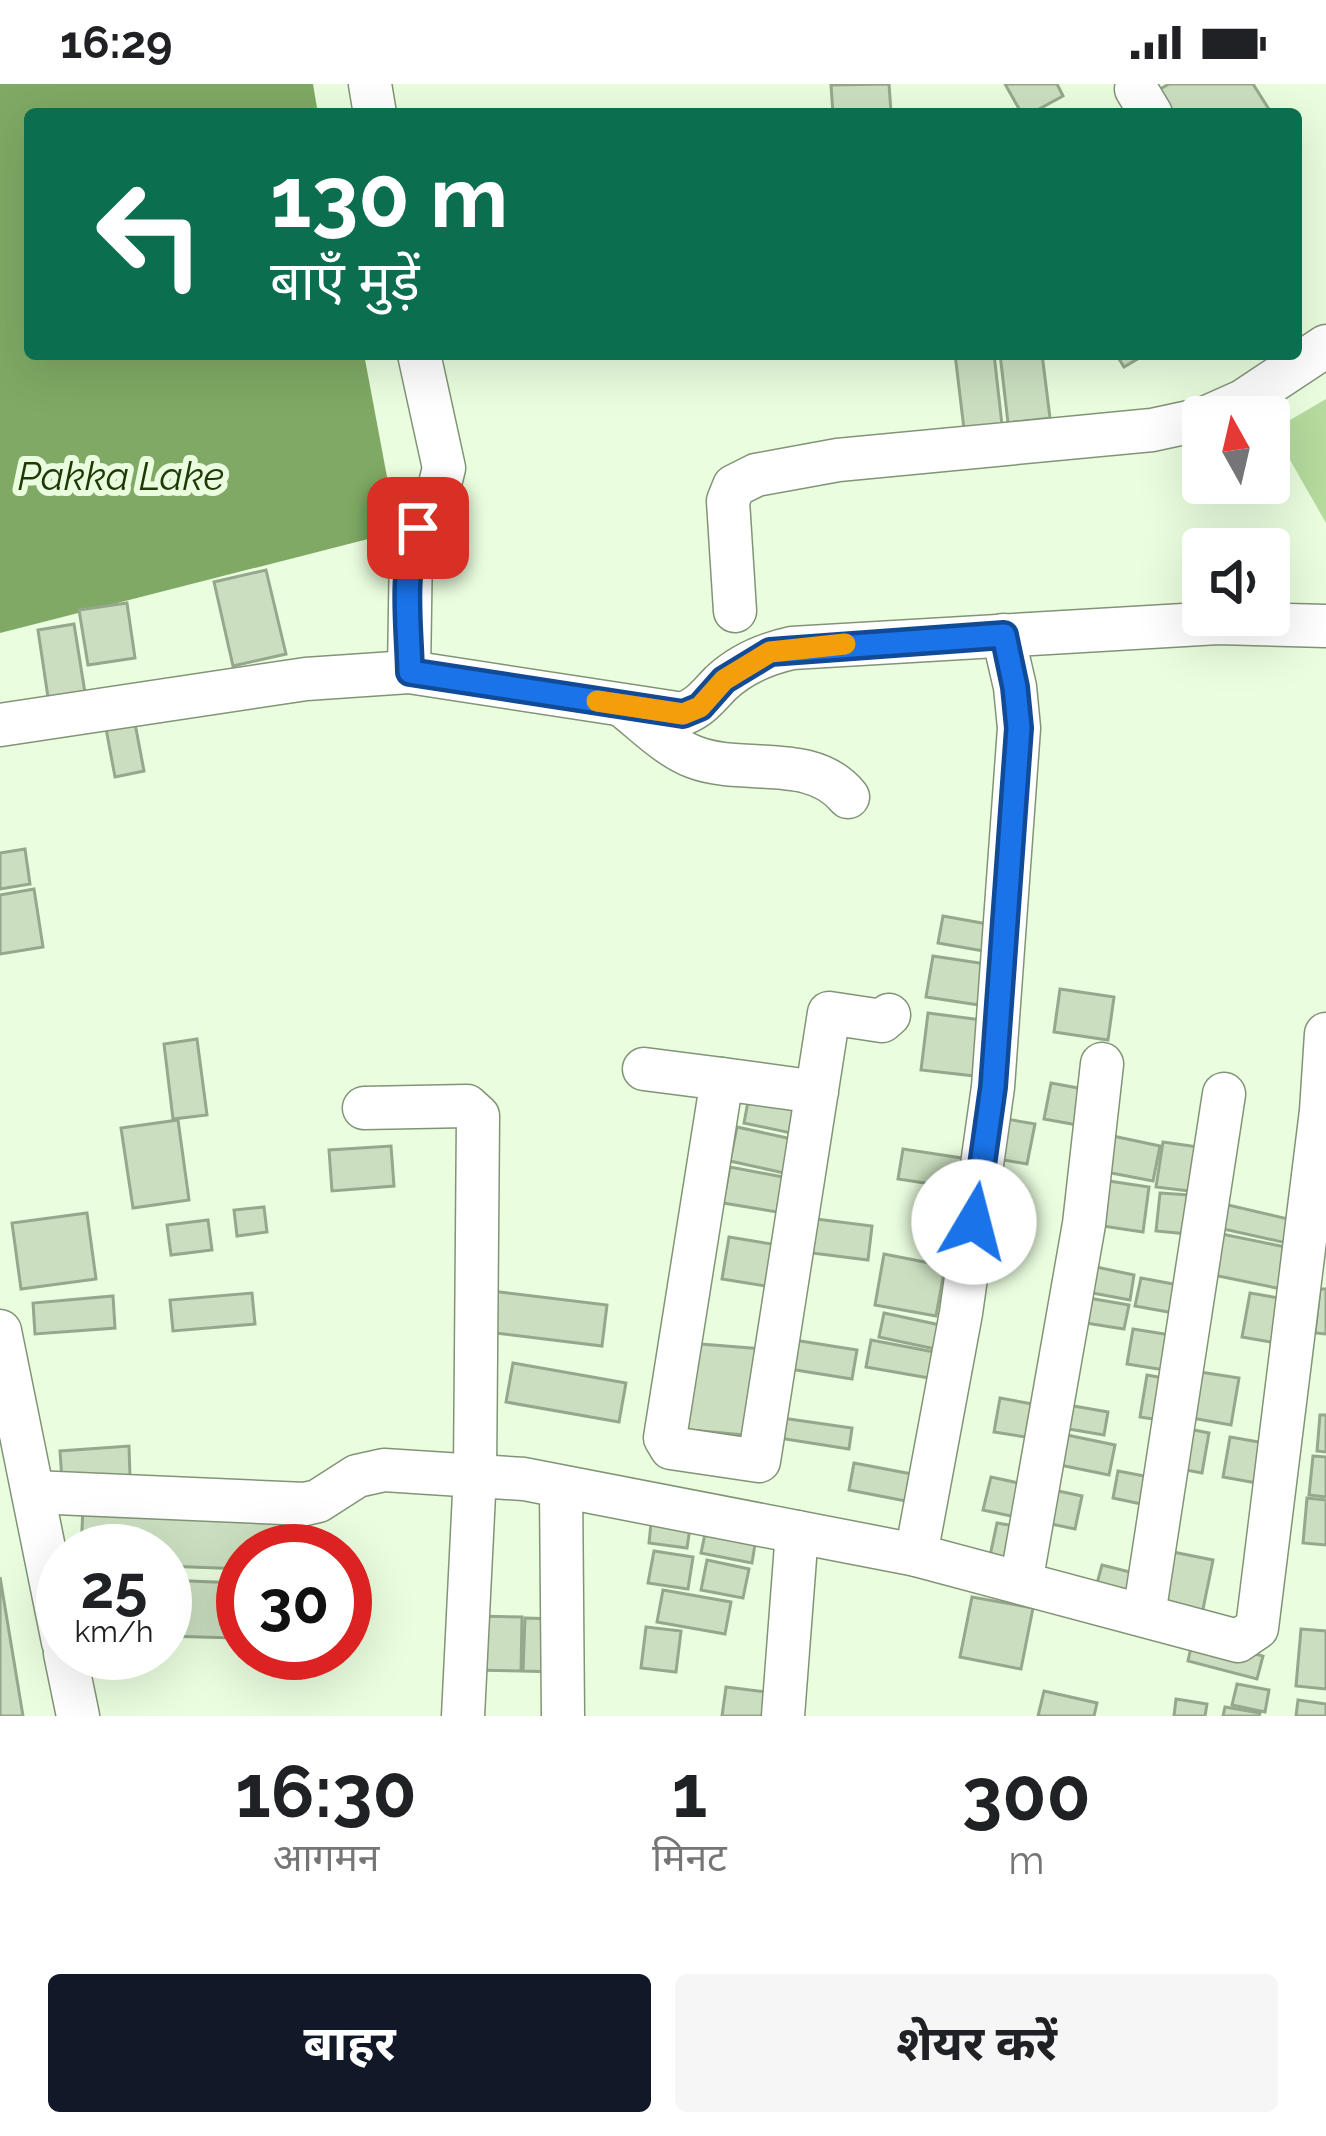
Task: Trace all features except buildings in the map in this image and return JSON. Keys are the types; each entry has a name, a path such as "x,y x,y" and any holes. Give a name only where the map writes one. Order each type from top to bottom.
{"street":[{"path":"410,672 411,546 444,468 420,360"},
{"path":"1250,396 1297,360"},
{"path":"735,611 728,501 734,486 756,475 838,460 1182,424"},
{"path":"0,725 306,679 410,672 683,714 700,707 724,680 750,662 792,648 1218,623 1326,626"},
{"path":"916,1556 961,1313 993,1087 1019,728 1004,635"},
{"path":"623,706 688,755 716,763 817,774 848,797"},
{"path":"722,1079 664,1438 678,1450 759,1461 829,1012 881,1021 889,1015"},
{"path":"33,1492 305,1504 371,1472 475,1474 916,1556 1238,1641 1257,1628 1318,1135 1326,1034"},
{"path":"1021,1583 1084,1224 1102,1064"},
{"path":"644,1070 817,1092"},
{"path":"1144,1615 1224,1094"},
{"path":"364,1108 467,1106 478,1116 475,1474 463,1716"},
{"path":"0,1331 39,1524"},
{"path":"703,1514 711,1454"},
{"path":"561,1487 563,1716"},
{"path":"783,1716 797,1532"},
{"path":"71,1680 78,1716"}],"shaded area":[{"path":"1326,399 1326,523 1290,460 1290,420"}],"water":[{"name":"Pakka Lake","path":"0,84 313,84 317,108 24,108 24,360 365,360 393,509 372,538 0,633"}],"slow traffic":[{"path":"597,701 683,714 700,707 724,680 770,652 845,644"}],"route":[{"path":"418,528 409,572 410,672 683,714 700,707 724,680 770,652 1004,635 1019,728 993,1087 974,1222"}]}
